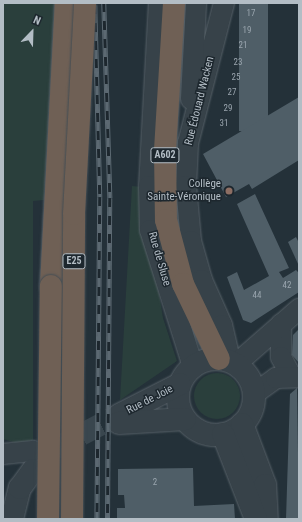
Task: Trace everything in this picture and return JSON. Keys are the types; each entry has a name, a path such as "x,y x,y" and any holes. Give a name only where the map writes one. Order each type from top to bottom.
{"highway":[{"name":"E25","path":"48,519 51,286 66,3"},
{"name":"E25","path":"72,519 74,214 85,3"},
{"name":"A602","path":"174,3 164,186 170,244 183,284 228,361"}],"street":[{"name":"Rue de Sluse","path":"159,3 148,186 150,230 193,366"},
{"path":"188,143 196,3"},
{"name":"Rue Édouard Wacken","path":"224,3 188,143 186,186 191,240 202,280 222,325 228,361"},
{"path":"228,361 250,380 254,394 250,414 233,429 202,432 185,419 178,398 180,384 193,366 228,361 263,340 299,309"},
{"path":"254,394 276,378 295,376 282,357 281,324"},
{"path":"222,325 239,338 263,340"},
{"name":"Rue de Joie","path":"180,384 119,419 185,419"},
{"path":"233,429 256,519"},
{"path":"233,429 265,485 267,519"},
{"path":"3,454 30,467 12,519"}],"green space":[{"path":"3,3 55,3 44,200 33,201 33,440 17,443 3,439"},
{"path":"132,186 142,187 163,318 177,361 120,400"},
{"path":"217,373 230,377 236,383 240,396 236,409 230,415 217,419 204,415 198,409 194,396 198,383 204,377"}],"building":[{"path":"239,3 268,3 268,131 239,131"},
{"path":"299,97 299,160 252,189 249,184 226,197 203,154"},
{"path":"255,194 289,268 279,272 283,278 296,270 299,273 299,292 251,323 243,320 227,277 237,272 244,290 269,276 237,204"},
{"path":"296,237 299,243 299,266 288,242"},
{"path":"299,329 299,363 292,355 293,335"},
{"path":"297,388 299,519 286,519 290,394"},
{"path":"193,468 194,506 234,504 235,519 117,519 117,508 125,508 124,495 118,495 118,469"}],"tunnel":[{"path":"38,464 52,450 119,415"}],"railway":[{"path":"104,3 110,198 108,519"},
{"path":"95,5 100,197 97,519"}],"place":[{"name":"Collège Sainte-Véronique","path":"229,191"}]}
